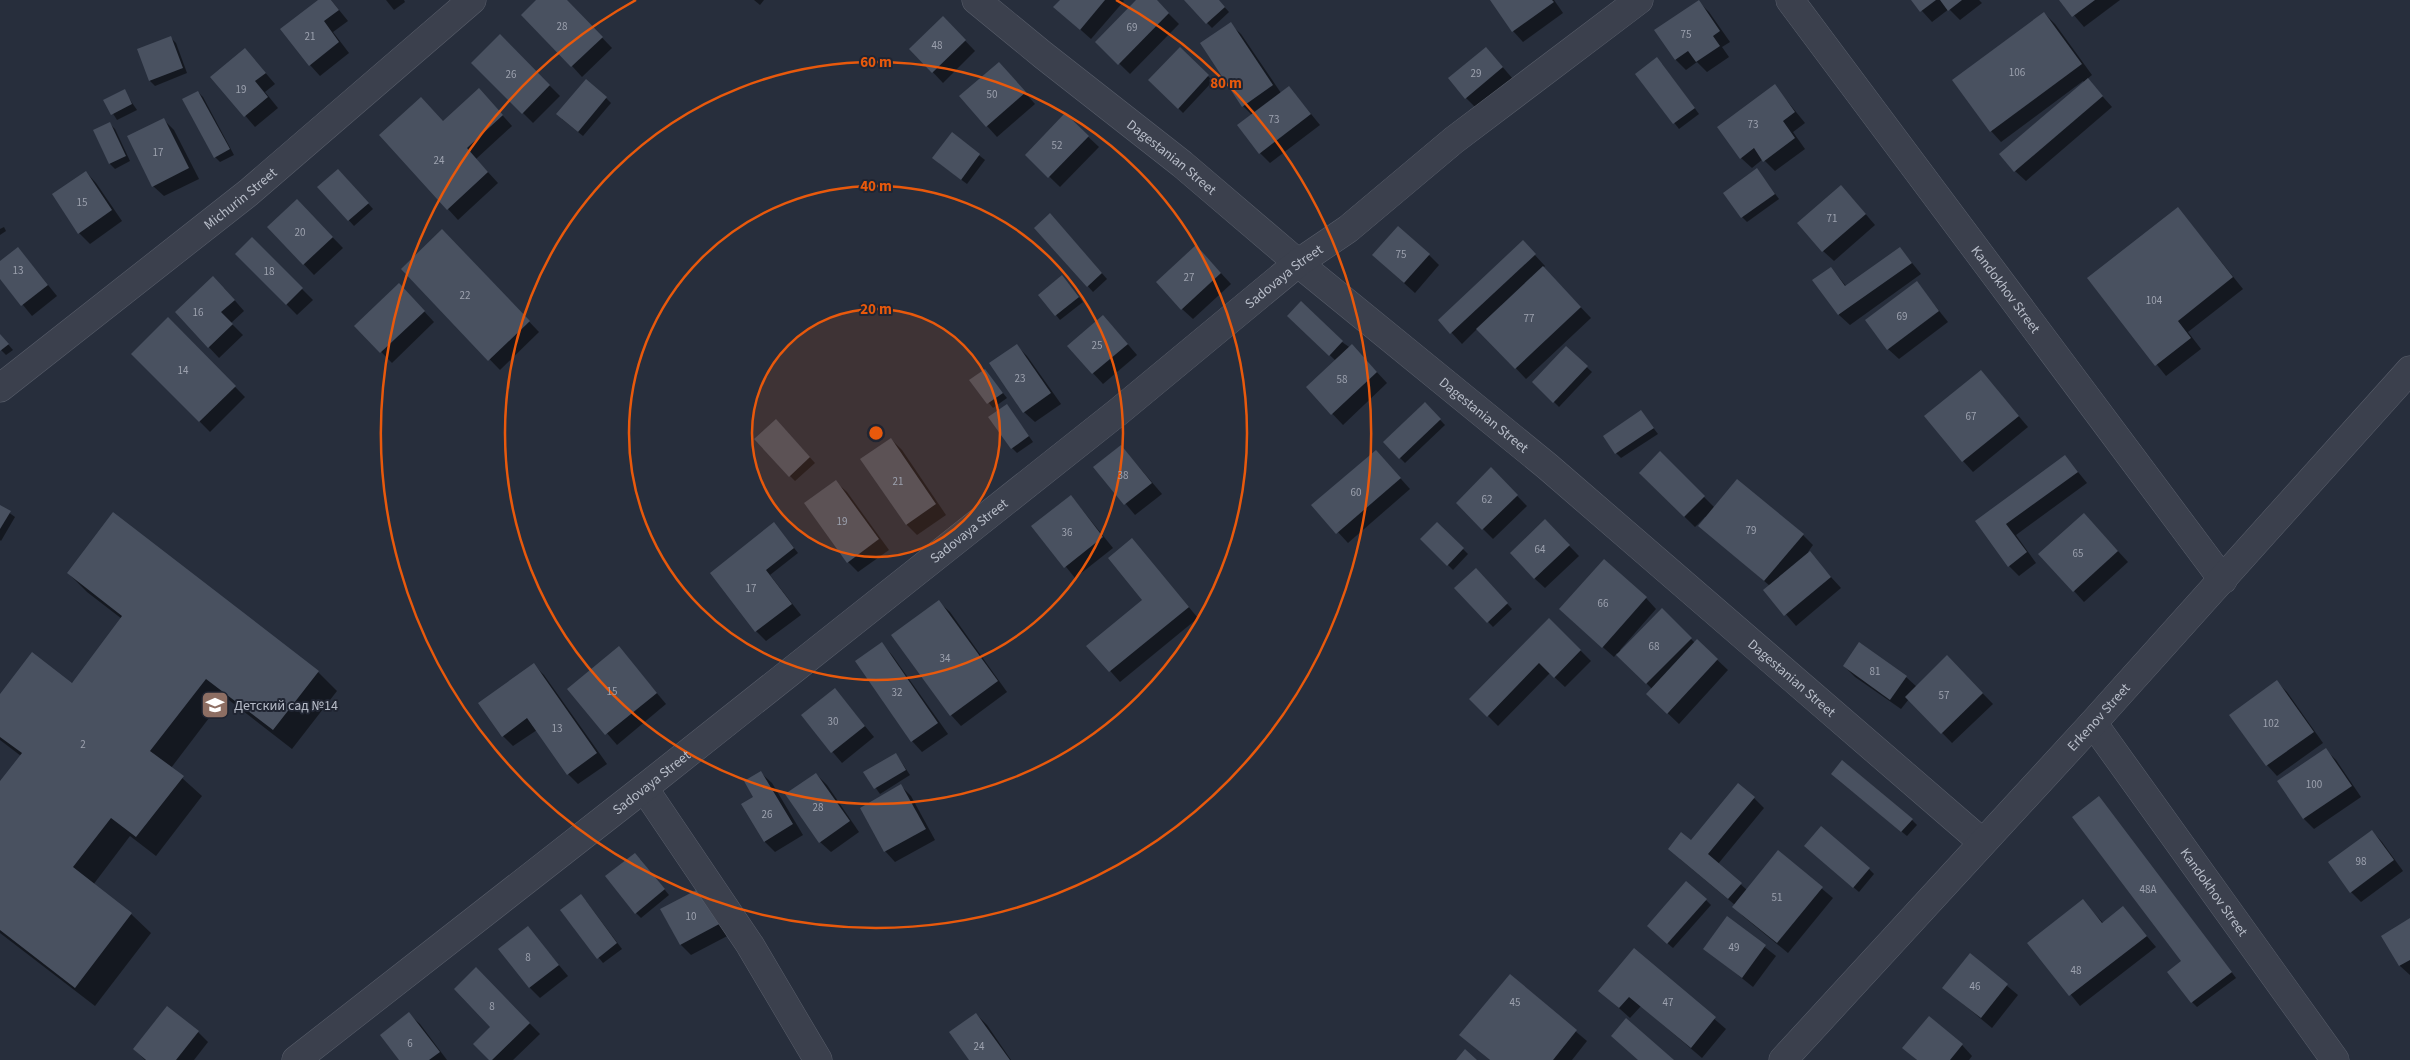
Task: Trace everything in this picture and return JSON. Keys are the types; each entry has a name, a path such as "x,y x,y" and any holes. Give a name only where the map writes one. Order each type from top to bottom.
{"street":[{"name":"Michurin Street","path":"0,388 248,193 472,0"},
{"name":"Dagestanian Street","path":"976,0 1182,164 1298,263 1547,466 1982,842"},
{"name":"Sadovaya Street","path":"296,1060 644,788 1118,412 1298,263 1348,229 1454,140 1639,0"},
{"name":"Kandokhov Street","path":"1790,0 2223,580"},
{"name":"Erkenov Street","path":"1783,1060 2223,580 2410,370"},
{"name":"Kandokhov Street","path":"2093,723 2335,1060"},
{"path":"644,788 750,945 818,1060"}],"building":[{"path":"318,0 331,0 339,10 324,21 339,42 309,66 280,29"},
{"path":"536,0 567,0 603,37 571,67 521,15"},
{"path":"1060,0 1105,0 1080,30 1053,7"},
{"path":"1136,0 1157,0 1169,13 1118,65 1095,42"},
{"path":"1184,0 1219,0 1225,7 1206,24"},
{"path":"1490,0 1552,0 1554,2 1512,32"},
{"path":"1699,0 1720,31 1713,36 1720,46 1696,62 1688,51 1675,60 1654,30"},
{"path":"1911,0 1936,0 1920,12"},
{"path":"1940,0 1962,0 1948,11"},
{"path":"2059,0 2095,0 2072,17"},
{"path":"2044,12 2082,64 1990,132 1952,80"},
{"path":"943,16 966,40 932,73 909,49"},
{"path":"1231,22 1273,85 1242,107 1200,43"},
{"path":"500,34 550,85 522,114 471,63"},
{"path":"171,36 183,68 149,81 137,49"},
{"path":"1180,47 1209,75 1178,109 1148,80"},
{"path":"1486,47 1503,67 1465,99 1448,78"},
{"path":"245,48 266,73 255,81 268,97 244,117 210,77"},
{"path":"1657,57 1695,108 1673,124 1635,74"},
{"path":"999,62 1026,92 986,127 959,96"},
{"path":"2088,78 2103,96 2014,172 1999,154"},
{"path":"586,79 607,97 578,132 556,114"},
{"path":"1775,84 1795,112 1783,121 1795,138 1763,162 1754,148 1740,159 1717,127"},
{"path":"1289,86 1311,114 1259,154 1237,125"},
{"path":"479,88 503,115 467,148 488,172 447,210 379,135 421,97 443,121"},
{"path":"125,89 132,104 111,115 103,100"},
{"path":"198,91 230,149 214,158 182,99"},
{"path":"1065,113 1089,136 1048,178 1025,155"},
{"path":"164,118 189,168 152,187 127,136"},
{"path":"110,122 126,156 109,164 93,130"},
{"path":"952,132 980,154 961,180 932,158"},
{"path":"1757,168 1775,194 1741,218 1723,193"},
{"path":"338,169 369,203 348,221 317,187"},
{"path":"86,171 112,210 78,234 52,194"},
{"path":"1841,185 1866,214 1822,252 1797,223"},
{"path":"297,199 333,237 303,265 267,227"},
{"path":"2178,207 2233,277 2178,321 2191,338 2155,366 2087,278"},
{"path":"1050,213 1102,273 1087,287 1034,228"},
{"path":"1398,226 1430,254 1404,283 1372,255"},
{"path":"442,229 530,321 488,361 401,269"},
{"path":"252,237 303,288 286,305 235,254"},
{"path":"1523,240 1536,254 1450,334 1438,320"},
{"path":"1196,245 1221,273 1181,310 1156,282"},
{"path":"18,247 48,285 21,306 0,279 0,261"},
{"path":"1900,247 1912,263 1838,315 1812,280 1831,267 1845,286"},
{"path":"1543,266 1581,307 1515,369 1476,329"},
{"path":"1062,275 1079,297 1055,316 1038,295"},
{"path":"213,276 235,300 221,312 233,324 208,348 175,312"},
{"path":"1917,281 1939,311 1887,350 1865,320"},
{"path":"399,283 425,311 380,353 354,326"},
{"path":"1301,301 1343,341 1329,356 1287,316"},
{"path":"1103,315 1128,344 1092,374 1067,346"},
{"path":"168,317 236,386 199,422 131,354"},
{"path":"0,334 9,344 0,351"},
{"path":"1017,344 1051,393 1023,413 989,363"},
{"path":"1352,344 1377,372 1331,415 1306,387"},
{"path":"1566,346 1588,366 1553,403 1532,382"},
{"path":"985,369 1003,393 987,404 969,380"},
{"path":"1981,370 2019,416 1962,462 1924,416"},
{"path":"1425,402 1441,419 1399,459 1383,442"},
{"path":"1007,404 1029,436 1011,449 988,417"},
{"path":"1641,410 1654,428 1615,454 1603,436"},
{"path":"776,419 810,457 789,477 754,439"},
{"path":"891,438 936,504 906,525 860,459"},
{"path":"1121,445 1152,483 1124,505 1093,467"},
{"path":"1376,450 1401,478 1336,534 1311,505"},
{"path":"1660,451 1705,496 1684,517 1639,473"},
{"path":"2065,455 2078,472 2006,524 2027,552 2008,567 1975,521"},
{"path":"1491,467 1518,495 1482,530 1456,503"},
{"path":"1737,479 1804,534 1764,581 1698,526"},
{"path":"836,480 879,539 847,563 804,503"},
{"path":"1071,495 1103,537 1064,568 1031,526"},
{"path":"0,505 11,511 0,529"},
{"path":"113,512 319,671 273,730 206,679 150,751 184,776 136,837 111,818 73,867 132,913 75,988 0,930 0,781 22,753 0,737 0,694 32,652 72,683 122,616 67,573"},
{"path":"2084,513 2118,551 2073,592 2038,554"},
{"path":"1545,519 1570,545 1534,579 1510,553"},
{"path":"774,522 794,548 766,570 792,604 755,632 710,573"},
{"path":"1437,522 1464,548 1447,566 1420,539"},
{"path":"1132,538 1189,607 1109,672 1086,646 1142,600 1108,558"},
{"path":"1810,551 1831,577 1784,616 1763,590"},
{"path":"1604,559 1647,597 1602,648 1559,609"},
{"path":"1476,568 1508,603 1487,623 1454,588"},
{"path":"939,600 998,681 950,716 891,635"},
{"path":"1662,608 1692,638 1646,684 1616,655"},
{"path":"1549,618 1581,650 1554,678 1539,663 1487,717 1469,699"},
{"path":"1697,639 1718,659 1667,714 1646,694"},
{"path":"882,642 938,723 911,742 855,661"},
{"path":"1859,642 1907,676 1890,700 1843,666"},
{"path":"619,646 657,693 605,735 567,689"},
{"path":"1947,655 1983,693 1941,734 1905,697"},
{"path":"534,663 597,753 567,775 527,718 502,737 478,703"},
{"path":"2277,680 2314,732 2266,766 2229,715"},
{"path":"835,688 865,726 831,753 801,715"},
{"path":"2326,748 2352,786 2303,819 2277,781"},
{"path":"896,753 906,770 874,789 863,772"},
{"path":"1842,760 1913,819 1901,832 1831,774"},
{"path":"761,771 793,824 764,842 741,804 753,797 744,781"},
{"path":"816,773 850,821 819,843 785,794"},
{"path":"1738,783 1755,797 1708,854 1742,883 1728,899 1668,849 1681,832 1691,840"},
{"path":"901,784 926,829 884,852 860,808"},
{"path":"2099,796 2232,972 2191,1003 2167,972 2181,961 2072,817"},
{"path":"1821,826 1870,868 1853,888 1804,846"},
{"path":"2372,830 2394,860 2350,893 2328,862"},
{"path":"1778,850 1823,887 1777,943 1732,907"},
{"path":"635,853 665,889 635,914 605,876"},
{"path":"1686,881 1707,899 1667,944 1647,926"},
{"path":"704,886 723,922 680,945 660,909"},
{"path":"581,894 617,943 597,959 560,910"},
{"path":"2083,899 2102,923 2123,906 2147,936 2069,996 2027,943"},
{"path":"1727,916 1766,945 1742,978 1703,949"},
{"path":"2410,918 2410,960 2399,966 2381,936"},
{"path":"528,926 559,965 529,988 498,949"},
{"path":"1634,948 1716,1017 1691,1048 1629,997 1619,1008 1598,991"},
{"path":"1970,953 2008,984 1981,1018 1942,988"},
{"path":"476,967 530,1023 492,1060 489,1060 473,1044 490,1027 454,989"},
{"path":"1510,974 1577,1030 1553,1060 1490,1060 1459,1035"},
{"path":"167,1006 199,1031 176,1060 146,1060 133,1049"},
{"path":"409,1012 440,1052 429,1060 399,1060 380,1035"},
{"path":"976,1013 1010,1060 969,1060 949,1032"},
{"path":"1929,1016 1963,1044 1950,1060 1917,1060 1902,1048"},
{"path":"1626,1018 1674,1060 1638,1060 1611,1036"},
{"path":"1465,1049 1477,1060 1456,1060"}],"place":[{"name":"Детский сад №14","path":"215,705"}]}
